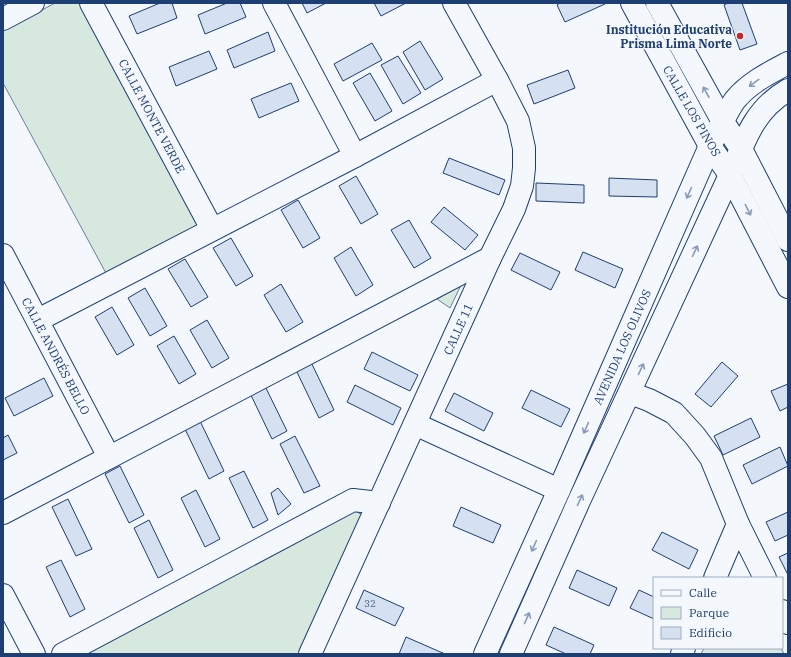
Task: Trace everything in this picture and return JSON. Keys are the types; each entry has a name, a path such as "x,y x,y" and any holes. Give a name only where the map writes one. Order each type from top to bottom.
{"street":[{"path":"3,19 33,3"},
{"name":"CALLE MONTE VERDE","path":"91,3 212,229"},
{"path":"274,3 355,156"},
{"name":"CALLE 11","path":"310,654 514,208 522,186 524,148 518,121 498,80 454,3"},
{"name":"CALLE LOS PINOS","path":"632,3 710,146 730,175 788,287"},
{"name":"CALLE LOS PINOS","path":"657,3 723,122 741,149 788,240"},
{"name":"AVENIDA LOS OLIVOS","path":"485,654 559,490 710,146 735,100 748,87 765,75 788,63"},
{"path":"38,320 355,156 498,80"},
{"name":"AVENIDA LOS OLIVOS","path":"511,654 751,127 765,107 780,94 788,90"},
{"name":"CALLE ANDRÉS BELLO","path":"3,255 109,457"},
{"path":"3,513 490,258"},
{"path":"630,393 649,400 674,413 695,436 711,458 738,524 764,577"},
{"path":"415,424 559,490"},
{"path":"63,654 353,500 379,503"},
{"path":"715,577 738,524"},
{"path":"3,595 34,654"},
{"path":"783,613 788,623"}],"green space":[{"path":"55,3 81,3 200,226 107,275 3,83 3,31"},
{"path":"461,285 450,308 437,299"},
{"path":"352,509 364,516 302,654 80,654"},
{"path":"704,649 782,649 784,654 701,654"}],"building":[{"path":"160,3 172,3 177,18 137,34 129,16"},
{"path":"227,3 240,3 246,17 205,34 198,15"},
{"path":"302,3 326,3 307,13"},
{"path":"374,3 406,3 381,16"},
{"path":"560,3 605,4 565,22 557,5"},
{"path":"728,3 742,3 757,44 740,50 724,5"},
{"path":"268,32 275,51 234,68 227,50"},
{"path":"420,41 443,79 425,90 403,52"},
{"path":"372,43 382,60 343,81 334,64"},
{"path":"209,51 217,69 176,86 169,67"},
{"path":"398,56 421,93 403,104 381,65"},
{"path":"568,70 575,88 534,104 527,85"},
{"path":"370,73 392,111 375,121 353,83"},
{"path":"291,83 299,101 259,118 251,99"},
{"path":"449,158 505,180 499,195 443,173"},
{"path":"356,176 378,214 361,224 339,186"},
{"path":"609,178 657,180 657,197 609,196"},
{"path":"536,183 584,185 584,203 536,201"},
{"path":"298,200 320,238 303,248 281,210"},
{"path":"444,207 478,235 465,250 431,222"},
{"path":"409,220 431,258 414,268 391,230"},
{"path":"231,238 253,276 236,286 213,248"},
{"path":"351,247 373,285 356,296 334,258"},
{"path":"583,252 623,269 615,288 575,270"},
{"path":"520,253 560,272 551,290 511,270"},
{"path":"185,259 208,297 191,307 168,269"},
{"path":"281,284 303,322 286,332 264,295"},
{"path":"145,288 167,326 150,336 128,298"},
{"path":"112,307 134,345 117,355 95,317"},
{"path":"207,320 229,358 212,368 190,330"},
{"path":"174,336 196,374 179,384 157,346"},
{"path":"372,352 418,375 410,391 364,369"},
{"path":"310,360 334,410 319,418 295,368"},
{"path":"722,362 738,376 711,407 695,394"},
{"path":"44,378 53,396 14,416 5,398"},
{"path":"263,382 287,431 272,439 248,389"},
{"path":"788,384 788,407 780,411 771,391"},
{"path":"355,385 401,408 393,425 347,402"},
{"path":"531,390 570,409 561,427 522,408"},
{"path":"454,393 493,413 484,431 445,411"},
{"path":"751,418 760,437 723,455 714,436"},
{"path":"200,421 224,471 209,479 185,429"},
{"path":"8,435 17,453 3,460 3,438"},
{"path":"295,436 320,486 304,493 280,444"},
{"path":"780,447 788,466 752,484 743,465"},
{"path":"120,466 144,515 129,523 105,474"},
{"path":"244,471 268,520 253,528 229,478"},
{"path":"278,488 291,504 278,515 271,493"},
{"path":"196,490 220,539 205,547 181,498"},
{"path":"68,499 92,549 76,556 52,507"},
{"path":"461,507 501,525 493,543 453,526"},
{"path":"788,512 788,535 775,541 766,522"},
{"path":"149,520 173,570 158,578 134,528"},
{"path":"662,532 698,550 689,569 652,550"},
{"path":"788,553 788,575 779,557"},
{"path":"61,560 85,609 70,617 46,567"},
{"path":"577,570 617,588 609,606 569,588"},
{"path":"364,590 404,608 395,626 356,608"},
{"path":"639,590 653,597 653,619 630,608"},
{"path":"554,627 594,645 590,654 566,654 546,645"},
{"path":"406,637 445,654 399,654"}],"place":[{"name":"Institución Educativa Prisma Lima Norte","path":"740,36"}]}
